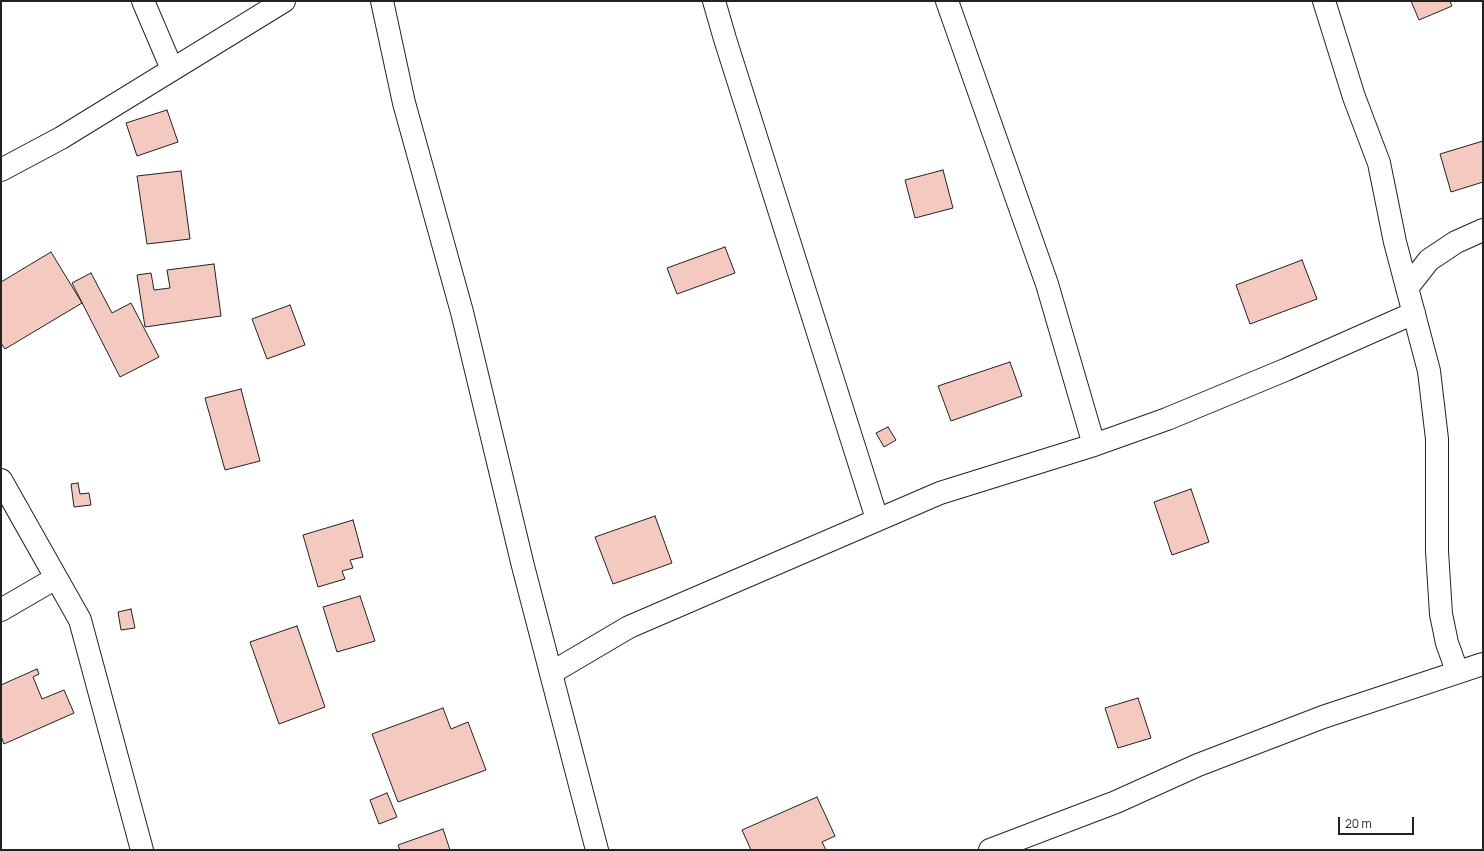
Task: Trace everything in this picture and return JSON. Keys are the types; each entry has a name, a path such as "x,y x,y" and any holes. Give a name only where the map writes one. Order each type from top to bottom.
{"street":[{"path":"143,1 172,69"},
{"path":"1,170 61,138 284,1"},
{"path":"382,1 404,103 462,312 523,566 597,850"},
{"path":"714,1 877,519"},
{"path":"947,1 1047,284 1094,445"},
{"path":"1324,1 1354,97 1379,164 1395,242 1429,371 1437,439 1437,551 1441,614 1448,642 1458,671"},
{"path":"1407,288 1429,260 1456,242 1483,230"},
{"path":"551,672 629,627 877,519 940,493 1094,445 1168,419 1285,370 1414,313"},
{"path":"1,480 80,620 142,850"},
{"path":"1,610 56,578"},
{"path":"990,850 1116,802 1205,762 1323,717 1458,671 1483,664"}],"building":[{"path":"1411,1 1450,1 1452,6 1419,20"},
{"path":"167,110 178,142 137,156 126,123"},
{"path":"1483,141 1483,182 1451,192 1440,154"},
{"path":"943,170 953,208 915,218 905,180"},
{"path":"181,171 190,239 147,244 137,176"},
{"path":"725,247 735,273 677,294 667,268"},
{"path":"51,252 82,303 5,349 1,343 1,282"},
{"path":"1302,260 1317,299 1250,324 1236,285"},
{"path":"214,264 221,316 145,327 137,275 151,273 154,290 170,288 167,270"},
{"path":"91,273 112,313 131,303 159,357 120,377 72,283"},
{"path":"290,305 305,345 267,359 252,319"},
{"path":"1010,362 1022,396 951,421 938,386"},
{"path":"241,389 260,461 225,470 205,398"},
{"path":"888,427 896,440 884,447 876,433"},
{"path":"78,483 80,494 89,493 91,505 74,507 71,484"},
{"path":"1191,489 1209,542 1172,555 1154,502"},
{"path":"655,516 672,563 613,584 595,537"},
{"path":"353,520 363,557 350,560 353,568 342,571 345,579 318,587 303,535"},
{"path":"360,596 375,641 337,652 323,607"},
{"path":"131,609 135,628 121,630 118,612"},
{"path":"297,626 325,707 279,724 250,642"},
{"path":"37,669 39,674 33,677 42,699 64,690 74,713 4,744 1,736 1,685"},
{"path":"1138,698 1151,738 1118,748 1105,708"},
{"path":"443,708 451,729 468,722 486,770 398,802 372,734"},
{"path":"387,793 397,817 379,824 370,800"},
{"path":"817,797 835,836 822,842 826,850 751,850 742,830"},
{"path":"443,829 450,850 400,850 398,845"}]}
